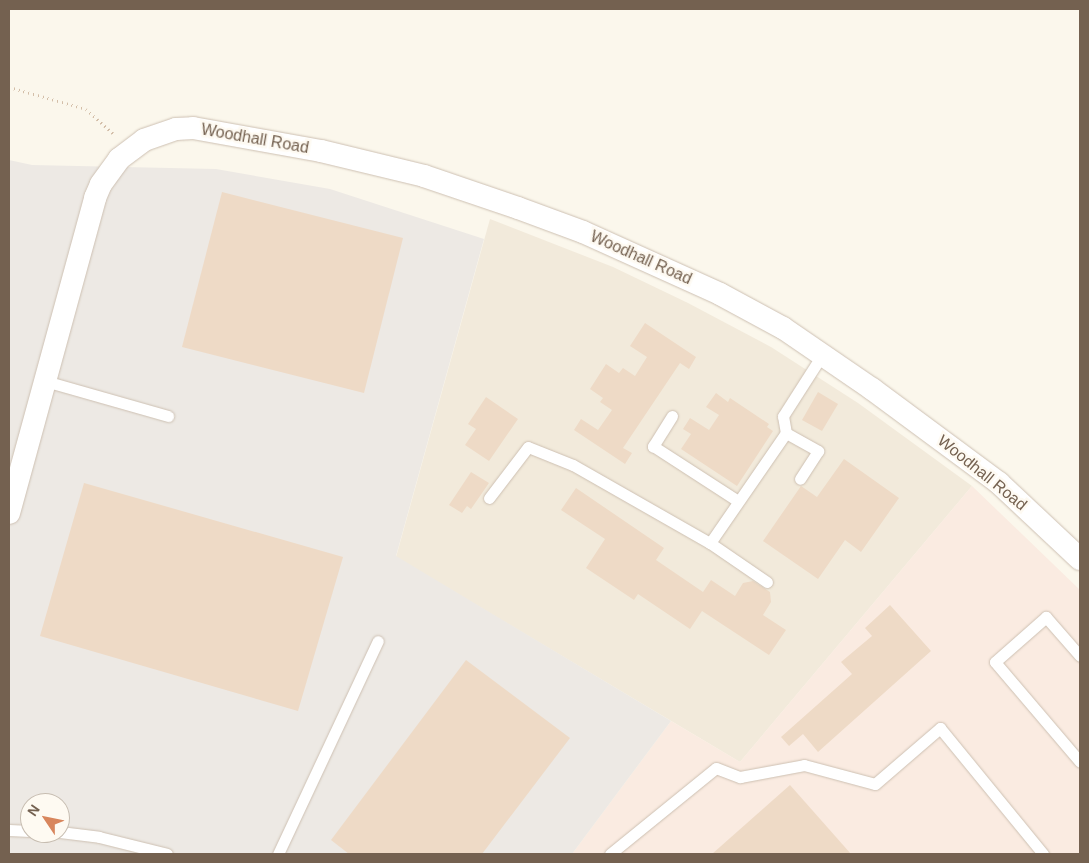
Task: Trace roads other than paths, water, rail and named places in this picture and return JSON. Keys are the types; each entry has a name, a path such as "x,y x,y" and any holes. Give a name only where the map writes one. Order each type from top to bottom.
{"street":[{"name":"Woodhall Road","path":"10,499 95,198 109,171 130,149 144,140 176,129 209,129 321,151 424,176 583,232 712,290 783,328 998,482 1080,559"}],"lane":[{"path":"710,543 786,433 783,416 822,355"},
{"path":"45,380 168,416"},
{"path":"672,416 653,446 738,501"},
{"path":"786,433 818,451 800,478"},
{"path":"489,498 528,447 573,465 710,543 767,582"},
{"path":"1080,656 1046,617 995,662 1080,762"},
{"path":"278,854 378,641"},
{"path":"610,854 716,768 740,777 804,765 875,784 940,728 1043,854"},
{"path":"70,833 100,836 167,854"}]}
